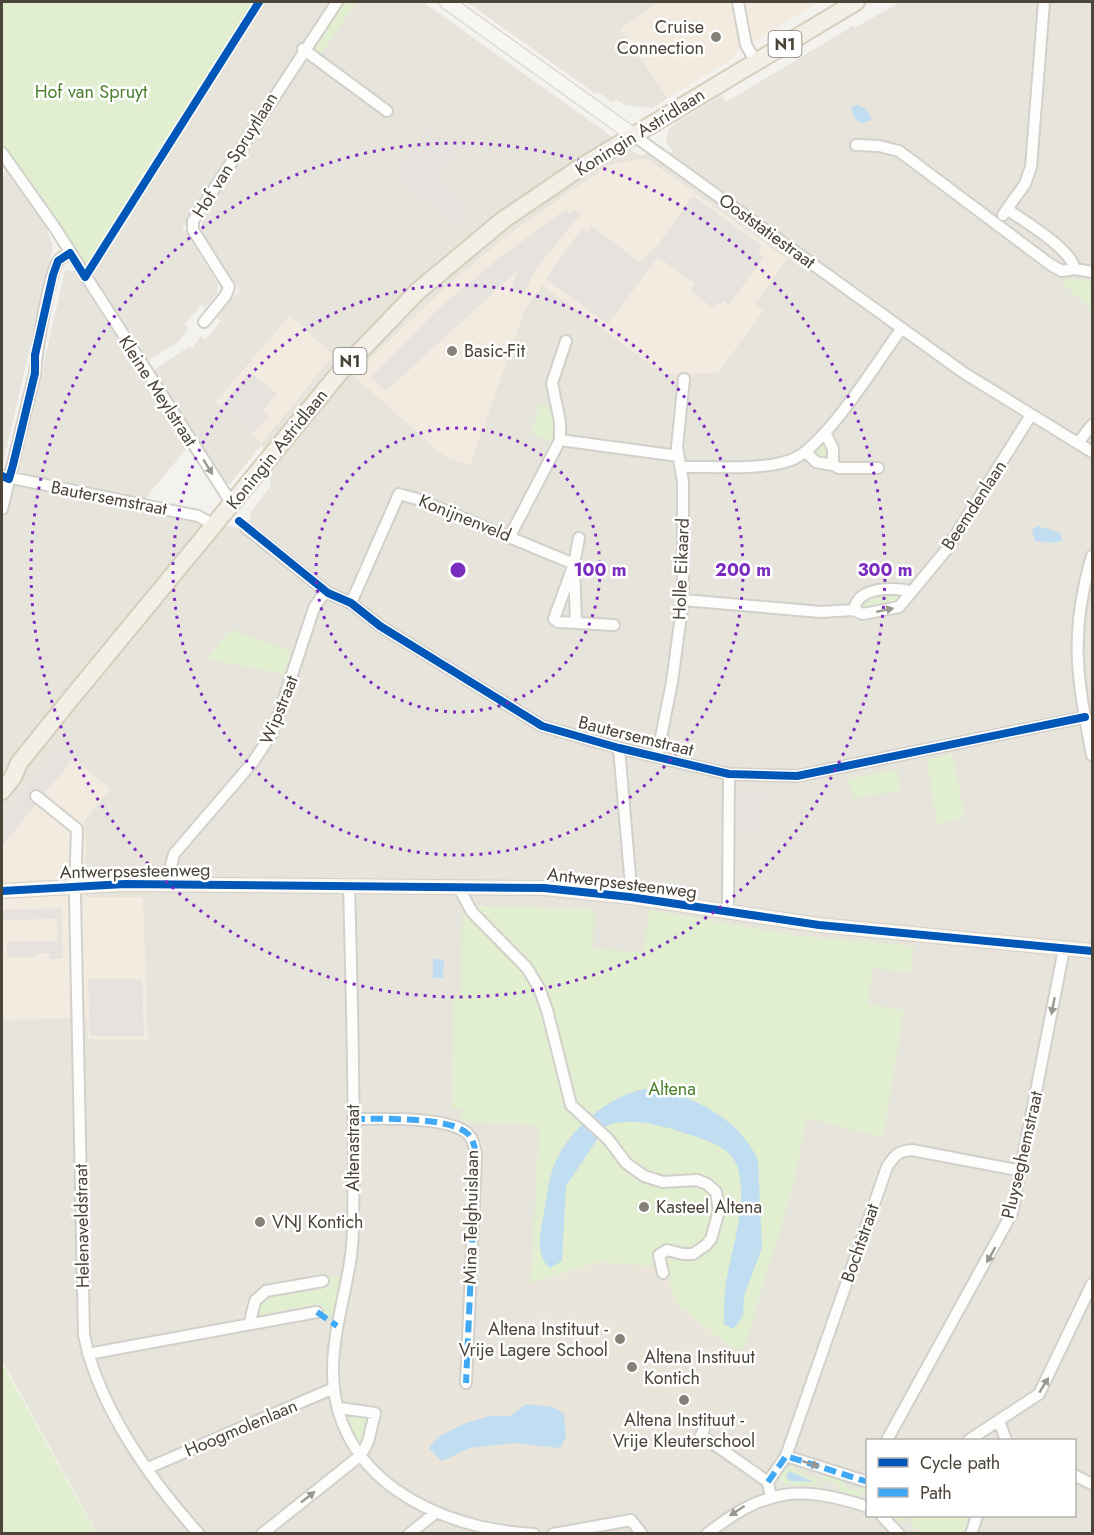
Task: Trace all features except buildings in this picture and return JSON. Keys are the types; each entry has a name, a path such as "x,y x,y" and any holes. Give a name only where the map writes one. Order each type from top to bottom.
{"main road":[{"name":"Koningin Astridlaan","path":"2,776 19,763 340,372 418,291 503,220 633,135 856,2"},
{"name":"Koningin Astridlaan","path":"2,791 13,777 19,763"}],"street":[{"name":"Hof van Spruytlaan","path":"204,322 229,290 193,230 193,221 303,49 337,2"},
{"name":"Ooststatiestraat","path":"447,2 964,373 1092,452"},
{"path":"738,2 746,45 756,62"},
{"path":"996,223 1025,184 1031,167 1044,2"},
{"path":"303,49 387,111"},
{"path":"856,145 879,146 899,151 1057,269 1092,272"},
{"path":"2,153 70,252 56,265 35,355 35,373 5,478 2,509"},
{"path":"1007,209 1068,255 1075,269"},
{"name":"Kleine Meylstraat","path":"70,252 232,504"},
{"path":"560,440 679,461 773,464 790,460 806,452 825,432 902,328"},
{"path":"510,536 560,440 560,422 552,383 566,341"},
{"name":"Holle Eikaard","path":"657,757 672,682 683,600 679,461 684,379"},
{"name":"Beemdenlaan","path":"683,600 821,612 853,610 866,614 895,608 902,604 947,549 1031,415"},
{"path":"1078,443 1092,425"},
{"path":"825,432 833,448 833,465"},
{"path":"806,452 816,462 839,468 878,468"},
{"name":"Bautersemstraat","path":"5,478 198,516 214,525"},
{"name":"Konijnenveld","path":"351,603 399,494 510,536 574,564"},
{"name":"Bautersemstraat","path":"246,528 328,593 351,603 380,626 531,721 556,731 619,748 729,774 797,776 1088,722"},
{"path":"579,538 574,564 554,615 558,622 614,625"},
{"path":"1092,556 1085,582 1076,653 1092,755"},
{"path":"574,564 576,623"},
{"path":"853,610 859,598 865,594 898,588 911,591"},
{"name":"Wipstraat","path":"170,879 174,854 254,762 273,732 314,608 322,596 328,593"},
{"path":"619,748 623,819 631,887"},
{"path":"728,904 729,774"},
{"name":"Helenaveldstraat","path":"36,796 77,829 75,886 84,1335 88,1354 97,1383 106,1401 148,1468 199,1533"},
{"name":"Antwerpsesteenweg","path":"2,891 170,879 349,886 544,888 630,897 819,925 1092,951"},
{"name":"Altenastraat","path":"349,886 353,1231 337,1326 334,1388 339,1408 361,1455 390,1486 434,1514 499,1533 534,1533"},
{"path":"459,888 472,912 527,968 538,988 547,1010 571,1105 586,1121 601,1132 626,1163 644,1176 663,1182 703,1181 712,1187 718,1198 719,1211 711,1239 693,1254 667,1250 659,1255 663,1273"},
{"name":"Pluyseghemstraat","path":"888,1439 1008,1223 1022,1171 1064,949"},
{"name":"Mina Telghuislaan","path":"353,1119 419,1119 464,1131 473,1142 476,1156 466,1383"},
{"name":"Bochtstraat","path":"786,1456 887,1167 893,1157 898,1153 912,1150 1022,1171"},
{"path":"250,1323 255,1300 266,1291 323,1281"},
{"path":"971,1439 1036,1397 1044,1388 1092,1284"},
{"path":"88,1354 316,1312"},
{"name":"Hoogmolenlaan","path":"148,1468 334,1388"},
{"path":"261,1533 361,1455 368,1442 375,1413 339,1408"},
{"path":"999,1421 1006,1439"},
{"path":"704,1429 701,1435 768,1482 771,1498"},
{"path":"768,1482 786,1456 866,1482"},
{"path":"1076,1476 1092,1484"},
{"path":"707,1533 742,1508 771,1498 802,1493 823,1494 866,1506"},
{"path":"409,1533 434,1514"},
{"path":"884,1517 899,1533"},
{"path":"971,1533 975,1517"},
{"path":"553,1533 608,1530 631,1520 642,1533"}],"shaded area":[{"path":"261,2 423,2 638,155 674,152 666,143 668,130 682,119 722,95 726,102 853,26 855,28 900,2 1092,2 1092,1533 97,1533 2,1360 2,486 17,484 238,528 251,518 250,513 271,486 262,444 230,484 227,484 152,371 190,346 192,348 201,336 205,340 221,321 217,317 239,290 202,232 202,220 182,226 218,284 217,293 205,308 201,305 185,324 188,329 178,342 146,362 91,275"},
{"path":"467,2 660,2 621,29 668,98 652,108 625,105 616,99 612,103"},
{"path":"660,2 819,2 735,53 735,57 668,98 621,28"},
{"path":"427,130 456,152 435,180 471,207 458,226 393,177"},
{"path":"640,159 649,160 787,259 755,304 763,311 718,373 664,374 542,285 525,309 470,465 445,457 353,375 443,289 505,237 608,165"},
{"path":"6,166 47,229 53,247 2,469 2,184"},
{"path":"693,196 762,246 758,252 764,257 729,305 723,301 720,305 717,303 713,308 690,291 695,284 658,257 608,324 546,279 582,228 587,232 592,226 640,262 657,246"},
{"path":"566,209 570,214 575,210 581,214 537,267 524,293 512,289 517,271 386,391 371,377 436,311 499,258"},
{"path":"65,270 74,271 187,448 144,500 18,476"},
{"path":"290,315 333,355 262,443 216,402"},
{"path":"250,372 277,394 262,411 269,416 253,434 221,406"},
{"path":"59,747 110,789 84,821 86,843 84,897 143,897 148,1040 88,1039 87,1018 2,1020 2,818"},
{"path":"59,747 73,759 2,846 2,818"},
{"path":"737,789 765,793 758,835 735,833"},
{"path":"496,893 579,896 583,901 502,898"},
{"path":"62,908 63,959 49,959 49,953 38,953 36,957 7,957 7,942 57,941 57,919 2,920 2,910"},
{"path":"88,979 142,979 144,1036 90,1036"},
{"name":"Altena Instituut Kontich","path":"598,1262 654,1266 668,1275 675,1300 680,1307 727,1344 743,1351 712,1435 697,1440 658,1478 654,1475 553,1489 530,1489 426,1466 416,1446 435,1384 526,1387 531,1283"}],"green space":[{"name":"Hof van Spruyt","path":"2,2 254,2 87,267 30,183 2,147"},
{"path":"343,2 357,2 319,56 310,49"},
{"path":"1065,278 1092,282 1092,310 1062,283"},
{"path":"540,404 551,408 556,423 551,442 531,433"},
{"path":"826,442 829,457 824,461 815,456 815,452"},
{"path":"894,591 902,598 866,612 863,612 858,605"},
{"path":"231,629 292,652 284,674 206,659"},
{"path":"952,754 965,817 937,824 927,759"},
{"path":"897,769 901,791 854,798 848,779"},
{"name":"Altena","path":"463,906 594,909 593,949 643,952 650,910 793,935 914,946 910,973 873,968 868,1004 904,1010 883,1138 807,1118 793,1187 743,1351 727,1344 680,1307 675,1300 668,1275 658,1278 654,1266 598,1262 531,1283 539,1125 462,1122 462,1108 452,1108 454,995 461,994"},
{"path":"341,1275 332,1319 321,1313 317,1304 274,1312 271,1316 264,1317 258,1314 263,1298 272,1293 277,1296 321,1289 324,1285 323,1277"},
{"path":"2,1363 96,1533 2,1533"},
{"path":"347,1413 364,1415 368,1419 360,1442 348,1423"},
{"path":"786,1465 795,1466 794,1470 800,1471 804,1468 803,1475 818,1479 816,1486 792,1486 792,1483 786,1484 775,1478"},
{"path":"823,1471 846,1481 845,1488 860,1492 862,1483 866,1485 866,1492 854,1497 838,1494 838,1484 824,1480 821,1488 818,1487"},
{"path":"894,1517 971,1517 963,1534 921,1533 905,1518 899,1523"}],"water":[{"path":"857,105 866,109 871,117 870,121 861,123 856,120 851,110"},
{"path":"1038,526 1060,533 1062,540 1056,543 1035,541 1032,530"},
{"path":"433,959 444,960 443,978 433,978"},
{"path":"645,1089 679,1095 711,1110 739,1132 758,1160 762,1248 744,1296 743,1316 733,1329 724,1324 724,1303 740,1213 740,1176 735,1161 725,1150 702,1139 642,1122 614,1123 606,1126 566,1186 562,1261 550,1268 542,1257 540,1237 548,1190 555,1163 562,1150 580,1126 604,1107 617,1099"},
{"path":"526,1404 553,1407 564,1414 566,1438 560,1448 514,1443 470,1448 442,1461 429,1448 438,1437 463,1424 490,1416 510,1416"},
{"path":"789,1471 814,1482 789,1481 786,1477"}],"marked path":[{"path":"353,1119 396,1119 446,1124 459,1128 468,1134 473,1142 476,1156 466,1383"},
{"path":"317,1312 337,1326"},
{"path":"768,1482 786,1456 866,1481"}],"cycle path":[{"path":"2,476 9,479 13,465 35,373 35,355 58,261 70,253 85,277 259,2"},
{"path":"239,521 328,593 351,603 380,626 542,726 619,748 729,774 797,776 1085,717"},
{"path":"2,891 125,884 544,888 630,897 819,925 1092,951"}],"place":[{"name":"Cruise Connection","path":"716,37"},
{"name":"Basic-Fit","path":"452,351"},
{"name":"Kasteel Altena","path":"644,1207"},
{"name":"VNJ Kontich","path":"260,1222"},
{"name":"Altena Instituut - Vrije Lagere School","path":"620,1339"},
{"name":"Altena Instituut Kontich","path":"632,1367"},
{"name":"Altena Instituut - Vrije Kleuterschool","path":"684,1400"}]}
